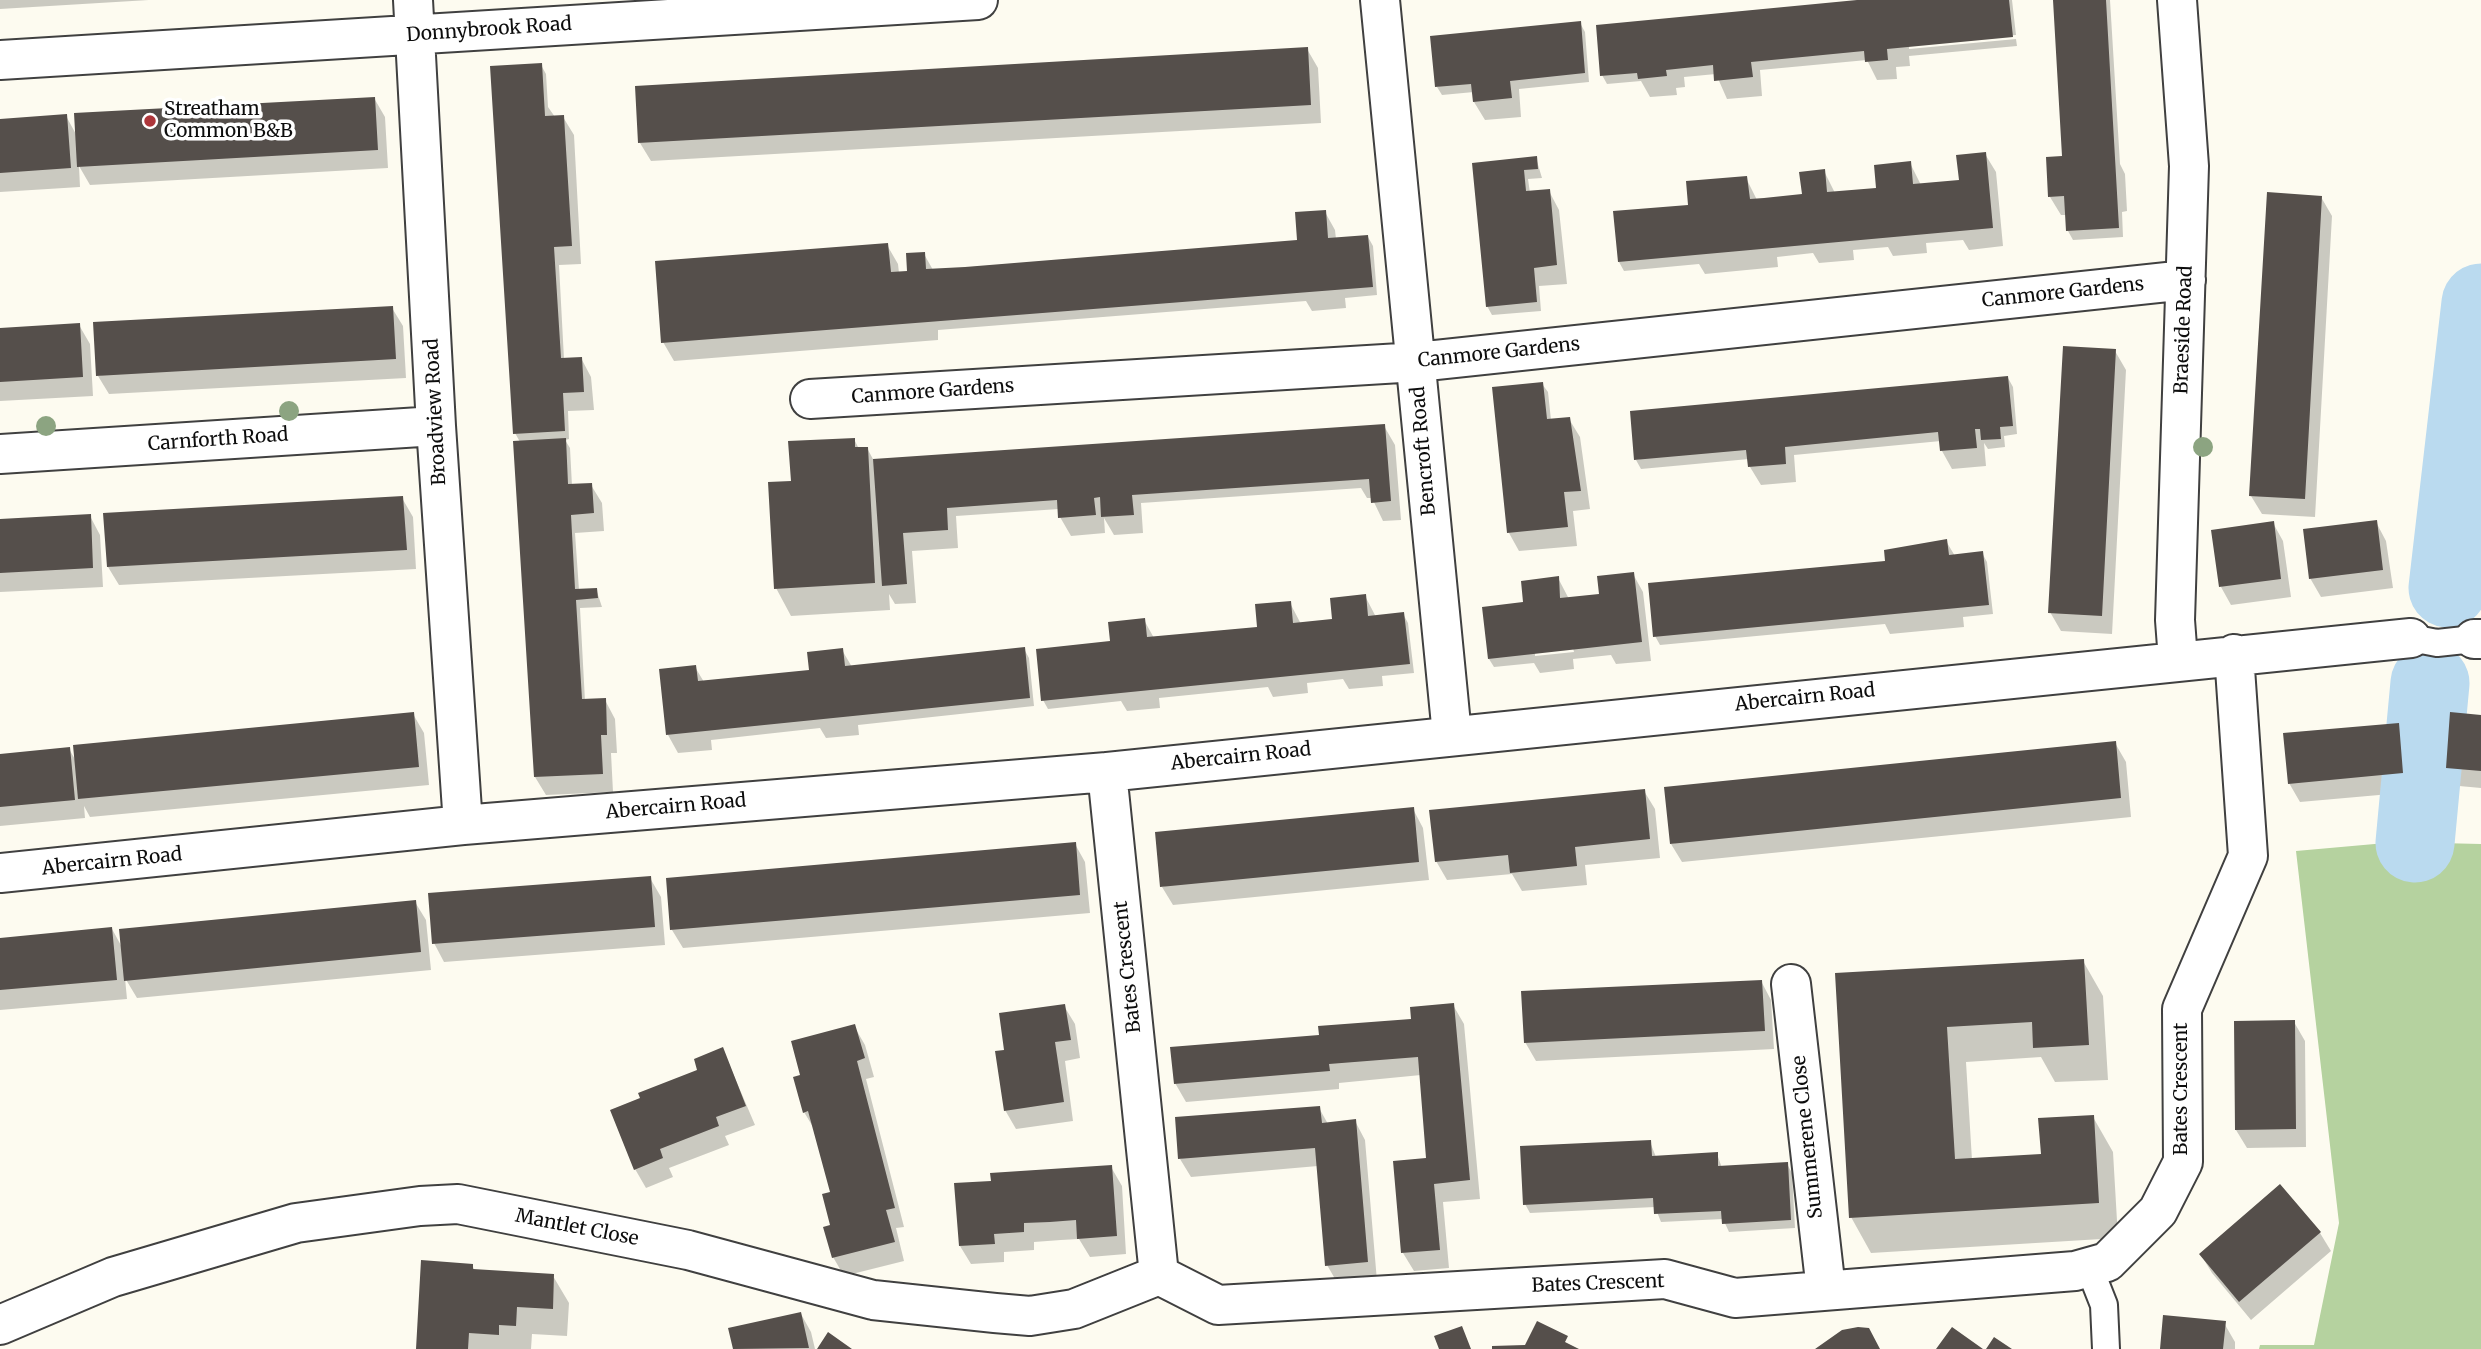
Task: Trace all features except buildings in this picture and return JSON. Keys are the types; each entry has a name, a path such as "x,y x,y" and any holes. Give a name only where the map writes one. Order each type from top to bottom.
{"street":[{"name":"Donnybrook Road","path":"0,60 414,18 978,0"},
{"name":"Bencroft Road","path":"1380,0 1404,261 1417,362 1423,464 1452,735"},
{"name":"Braeside Road","path":"2177,0 2189,166 2175,628 2178,660"},
{"name":"Broadview Road","path":"414,18 436,426 463,825"},
{"name":"Canmore Gardens","path":"810,399 1417,362 2186,280"},
{"name":"Carnforth Road","path":"0,454 436,426"},
{"name":"Abercairn Road","path":"0,873 463,825 1107,772 2234,654 2411,638"},
{"name":"Bates Crescent","path":"1107,772 1159,1275 1218,1305 1665,1279 1735,1298 2061,1272 2107,1262 2158,1211 2183,1162 2182,1009 2248,856 2234,654"},
{"name":"Summerene Close","path":"1791,984 1826,1290"},
{"name":"Mantlet Close","path":"0,1325 113,1278 296,1223 420,1206 458,1204 688,1250 873,1300 995,1313 1030,1315 1074,1309 1159,1275"}],"lane":[{"name":"Abercairn Road","path":"2411,638 2437,643 2478,639"},
{"path":"2089,1267 2104,1305 2106,1349"}],"green space":[{"path":"2397,842 2481,844 2481,1349 2259,1349 2260,1345 2314,1345 2339,1223 2296,851"}],"waterway":[{"path":"2448,588 2481,303"},
{"path":"2415,843 2430,683"}],"place":[{"name":"Streatham Common B&B","path":"150,121"}]}
